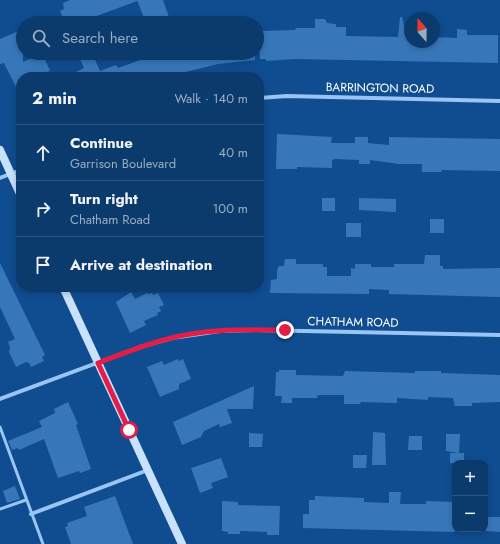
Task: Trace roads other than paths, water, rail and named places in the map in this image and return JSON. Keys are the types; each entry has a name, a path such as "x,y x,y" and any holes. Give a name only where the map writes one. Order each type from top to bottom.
{"main road":[{"path":"0,150 16,185"},
{"path":"65,292 182,544"}],"street":[{"name":"BARRINGTON ROAD","path":"264,98 287,96 500,100"},
{"path":"0,178 16,172"},
{"name":"CHATHAM ROAD","path":"0,399 172,338 220,331 254,330 500,336"},
{"path":"31,514 148,470"}],"lane":[{"path":"0,427 43,544"},
{"path":"0,509 26,500"}]}
